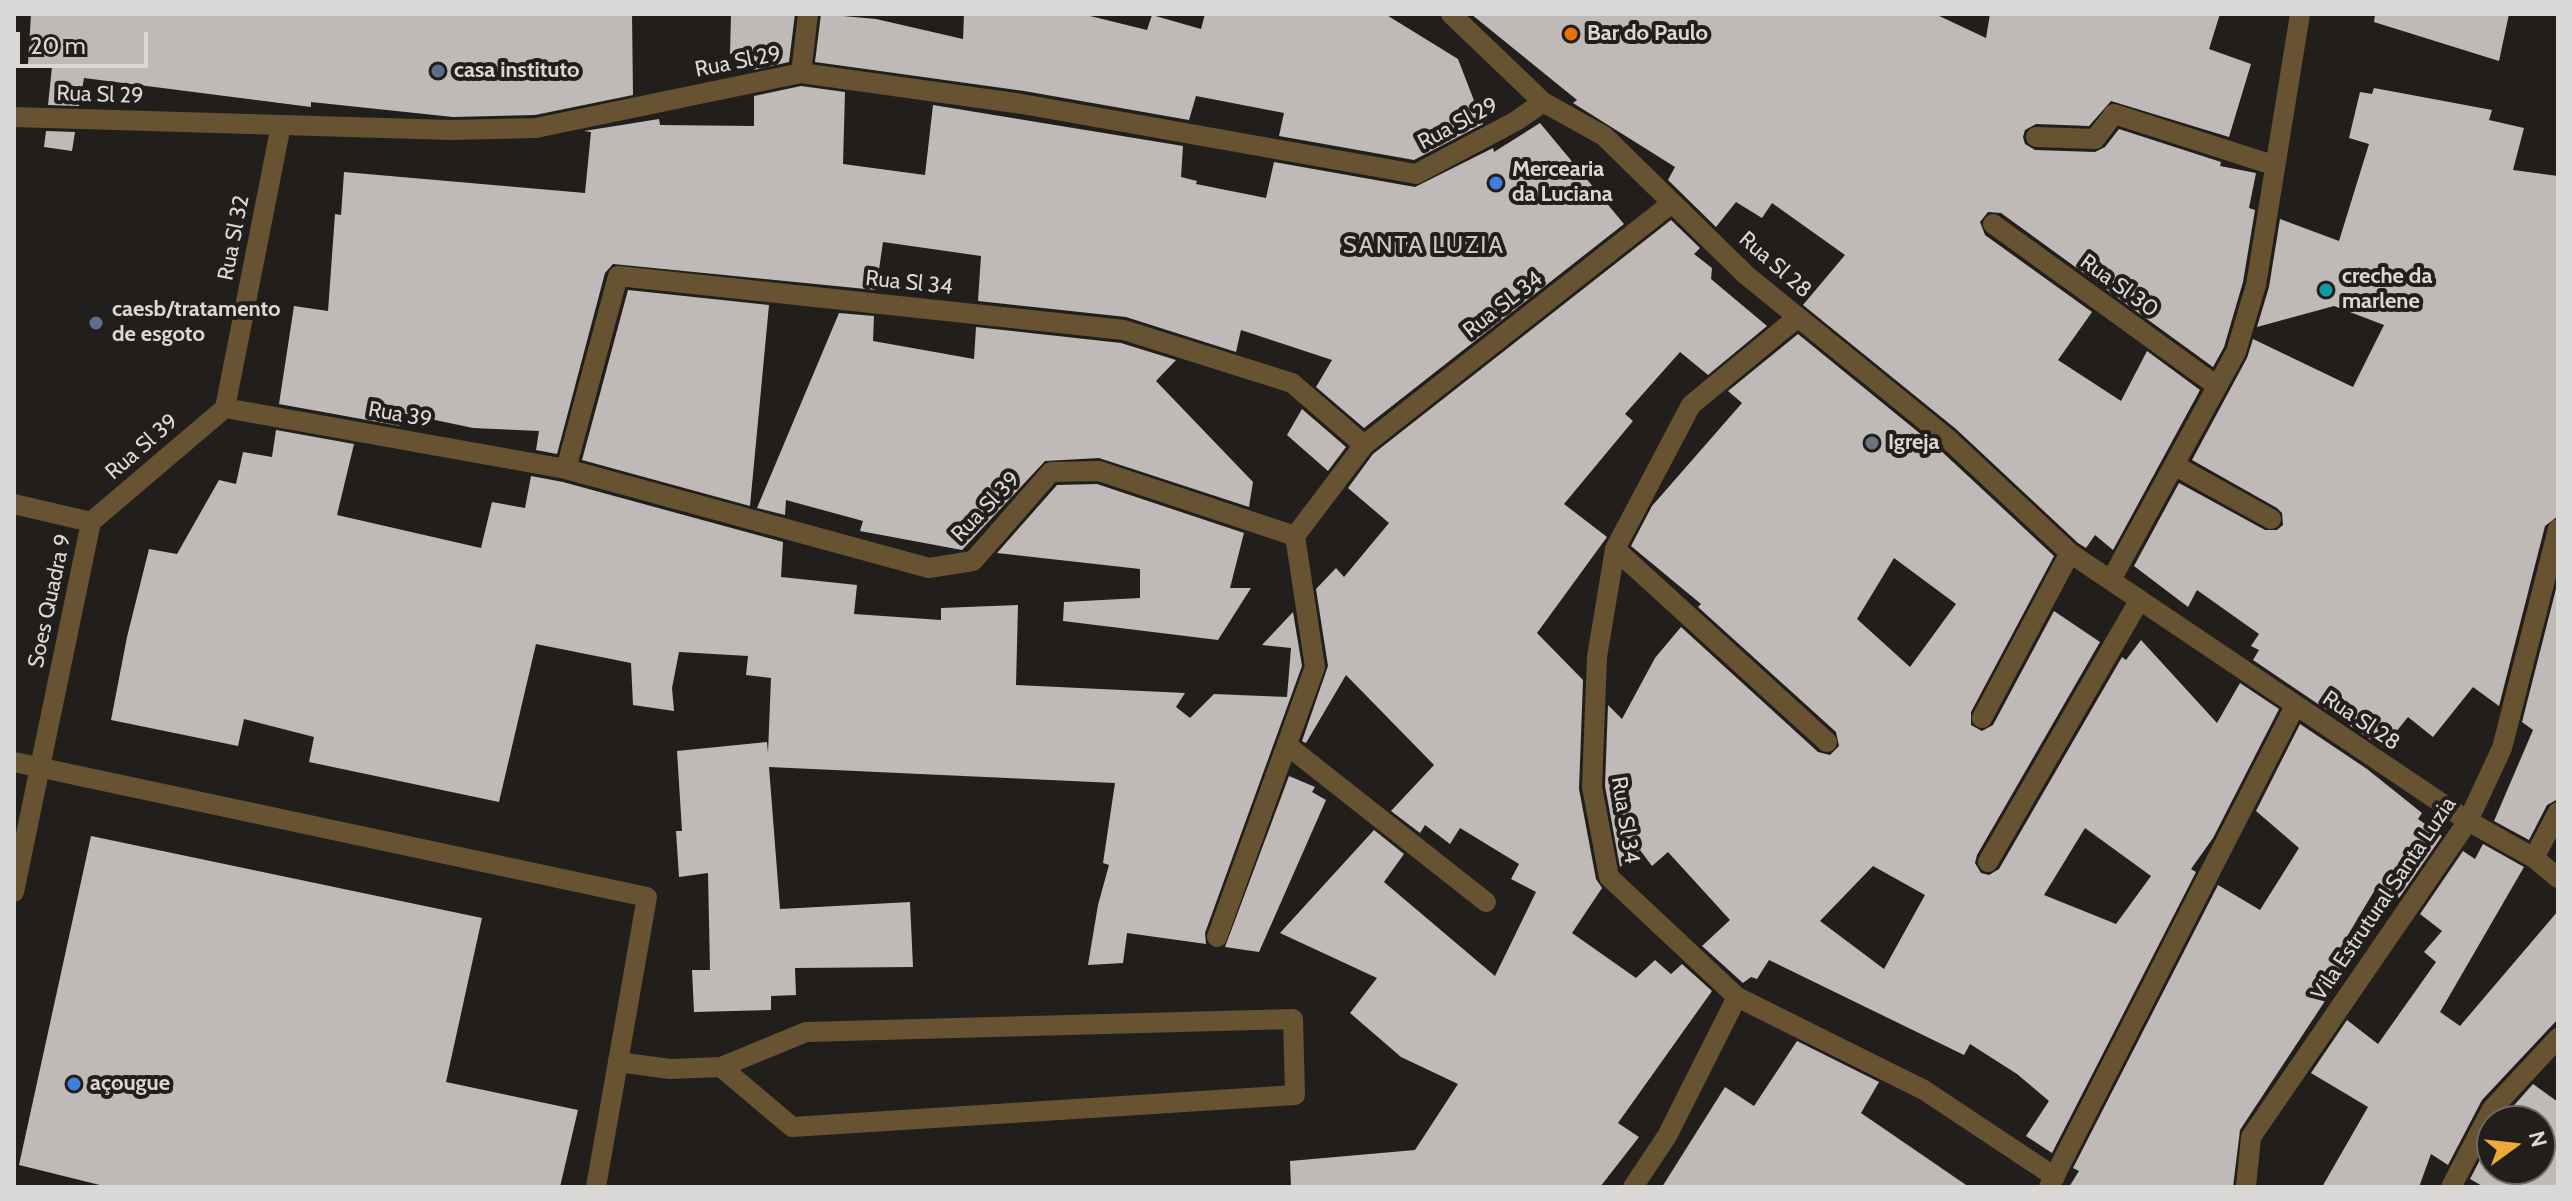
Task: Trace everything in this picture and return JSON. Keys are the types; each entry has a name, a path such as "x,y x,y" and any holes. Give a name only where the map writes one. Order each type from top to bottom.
{"street":[{"path":"801,73 808,14"},
{"name":"Rua Sl 28","path":"1451,14 1543,102 1604,136 1746,275 1948,439 2070,553 2468,821 2534,858 2558,878"},
{"path":"2111,580 2236,352 2256,285 2273,165 2300,14"},
{"name":"Rua Sl 29","path":"14,117 451,130 536,128 801,73 1022,104 1416,174 1516,121 1543,102"},
{"path":"2036,137 2095,139 2114,114 2273,165"},
{"name":"Rua Sl 32","path":"225,408 281,125"},
{"name":"Rua SL 34","path":"1295,536 1364,445 1672,203"},
{"name":"Rua Sl 30","path":"1993,224 2217,386"},
{"name":"Rua Sl 34","path":"566,469 618,276 1124,330 1292,383 1364,445"},
{"name":"Rua Sl 34","path":"1798,317 1691,405 1615,549 1597,657 1592,787 1609,877 1737,997 1924,1090 2052,1182"},
{"name":"Rua 39","path":"225,408 566,469"},
{"name":"Rua Sl 39","path":"91,522 225,408"},
{"path":"2174,465 2271,519"},
{"name":"Rua Sl 39","path":"566,469 929,568 973,561 1051,472 1099,471 1295,536"},
{"name":"Soes Quadra 9","path":"14,504 91,522 14,892"},
{"name":"Vila Estrutural Santa Luzia","path":"2246,1187 2251,1137 2468,821 2502,748 2558,529"},
{"path":"1217,937 1315,667 1295,536"},
{"path":"1615,549 1827,742"},
{"path":"1982,718 2070,553"},
{"path":"1988,862 2139,601"},
{"path":"2052,1182 2295,706"},
{"path":"1288,746 1486,902"},
{"path":"14,762 647,897 596,1187"},
{"path":"2534,858 2558,812"},
{"path":"1633,1187 1667,1136 1737,997"},
{"path":"618,1062 670,1069 721,1067 806,1032 1293,1019 1295,1095 792,1127 721,1067"},
{"path":"2451,1187 2492,1109 2558,1038"}],"building":[{"path":"31,14 632,14 633,95 535,115 453,117 311,102 311,107 84,78 79,106 48,105 52,67 28,64"},
{"path":"731,14 795,14 789,62 754,70 754,51 730,54"},
{"path":"821,14 876,19 963,39 964,14 1082,14 1147,30 1152,15 1201,29 1205,14 1385,14 1458,59 1483,124 1414,160 1279,136 1284,113 1196,96 1189,120 1024,91 815,62"},
{"path":"1471,14 1935,14 1986,38 1990,14 2220,14 2209,49 2251,64 2229,137 2111,101 2089,126 2036,124 2025,130 2023,137 2025,144 2035,150 2095,152 2105,147 2119,129 2221,162 2220,166 2256,173 2249,208 2255,210 2243,282 2224,347 2213,367 2001,213 1988,212 1980,222 1985,235 2092,312 2058,360 2121,401 2147,351 2200,390 2113,550 2095,535 2086,548 2078,543 1956,429 1803,305 1845,255 1772,203 1762,218 1736,202 1716,227 1668,180 1675,167 1573,103 1577,100"},
{"path":"2375,14 2509,14 2499,61 2374,22"},
{"path":"801,86 845,92 843,164 925,175 933,105 1183,146 1181,177 1197,181 1196,184 1266,198 1274,162 1415,187 1493,148 1494,152 1540,123 1624,224 1364,428 1316,387 1332,360 1241,330 1236,352 1126,317 978,301 981,256 883,242 876,290 613,264 605,273 557,454 536,450 539,431 473,428 402,413 400,426 279,404 294,306 328,311 335,214 341,215 344,172 585,193 591,132 584,131 659,119 660,125 754,126 754,96"},
{"path":"2374,88 2492,110 2489,120 2524,128 2513,170 2558,176 2558,516 2545,526 2499,706 2473,687 2433,737 2408,717 2383,748 2253,660 2259,650 2251,646 2259,634 2197,590 2188,607 2134,566 2179,483 2265,530 2277,530 2283,525 2282,513 2277,508 2192,460 2247,358 2253,339 2353,387 2384,325 2334,306 2257,327 2269,287 2280,219 2339,241 2369,144 2349,138 2360,92 2372,94"},
{"path":"46,131 75,132 72,151 44,147"},
{"path":"1671,220 1700,248 1694,254 1712,268 1711,279 1767,326 1708,375 1680,352 1625,414 1633,421 1564,504 1607,537 1537,633 1583,680 1579,789 1596,879 1602,888 1572,933 1636,978 1655,960 1671,974 1682,964 1712,991 1618,1123 1639,1137 1600,1187 1291,1187 1290,1161 1415,1150 1458,1084 1401,1057 1350,1013 1377,978 1280,933 1374,830 1404,854 1384,882 1495,976 1536,892 1511,879 1519,864 1460,828 1450,844 1425,825 1420,833 1391,811 1434,765 1346,675 1306,743 1302,741 1328,666 1316,589 1336,568 1344,577 1389,523 1348,488 1373,454"},
{"path":"628,290 769,305 750,506 582,460"},
{"path":"839,313 874,316 873,341 974,359 976,327 1121,343 1176,360 1156,381 1253,482 1249,507 1099,458 1045,461 962,550 860,531 863,521 786,500 785,515 757,508"},
{"path":"1798,334 1939,449 2054,556 1971,712 1971,725 1982,731 1993,725 2054,611 2100,642 1977,855 1975,863 1981,873 1989,875 1999,869 2122,657 2126,660 2141,640 2217,723 2240,683 2279,709 2213,838 2191,869 2196,872 2052,1153 2026,1136 2049,1101 2017,1074 1970,1044 1964,1055 1769,960 1757,979 1751,977 1743,983 1702,946 1730,920 1668,852 1652,866 1640,850 1620,867 1605,786 1608,705 1622,719 1655,658 1681,627 1818,752 1830,755 1839,746 1836,732 1698,607 1701,604 1631,546 1652,506 1742,403 1728,391","holes":["1894,558 1956,604 1910,667 1857,619","2085,828 2151,876 2116,924 2044,895","1873,866 1925,895 1884,969 1820,921"]},
{"path":"1302,409 1346,447 1328,471 1287,435"},
{"path":"276,430 354,444 337,515 481,548 492,502 525,508 531,476 563,482 783,542 781,577 857,585 854,614 941,620 941,608 1018,605 1016,685 1185,693 1176,707 1190,718 1214,694 1287,697 1291,648 1262,645 1293,612 1302,666 1205,933 1206,944 1127,933 1123,963 1088,965 1098,905 1109,865 1103,863 1115,783 769,767 780,909 910,902 913,967 795,968 796,995 771,996 771,1010 694,1012 692,970 710,970 708,873 679,877 676,831 682,831 677,751 767,742 768,753 771,678 746,675 748,656 679,652 672,688 674,711 633,705 631,663 536,644 499,802 309,762 314,737 244,719 238,746 111,720 149,549 177,554 219,480 236,484 243,452 272,457"},
{"path":"1097,484 1244,533 1230,588 1251,588 1218,640 1063,621 1064,602 1140,598 1140,569 997,553 1057,485"},
{"path":"2558,581 2558,799 2547,805 2529,840 2494,821 2533,730 2522,722"},
{"path":"2300,724 2367,769 2422,813 2418,819 2442,836 2399,898 2379,883 2336,955 2350,963 2240,1130 2233,1187 2069,1187 2079,1171 2073,1168 2218,885 2260,910 2299,848 2256,811"},
{"path":"1289,776 1315,787 1312,792 1326,800 1259,952 1225,947"},
{"path":"91,836 482,918 446,1082 578,1110 560,1187 108,1187 19,1165"},
{"path":"2483,844 2524,867 2440,1012 2460,1026 2558,911 2558,1019 2479,1105 2476,1105 2476,1111 2448,1165 2431,1154 2419,1187 2322,1187 2368,1107 2311,1073 2347,1020 2378,1044 2436,962 2424,952 2442,931 2420,914 2463,851 2475,859"},
{"path":"1797,1041 1879,1082 1861,1113 1969,1187 1662,1187 1725,1087 1754,1106"},
{"path":"2533,1084 2558,1102 2558,1187 2480,1185 2556,1185 2556,1105 2514,1105"},
{"path":"2476,1168 2476,1182 2470,1179"}],"place":[{"name":"Bar do Paulo","path":"1571,34"},
{"name":"casa instituto","path":"438,71"},
{"name":"Mercearia da Luciana","path":"1496,183"},
{"name":"creche da marlene","path":"2326,290"},
{"name":"caesb/tratamento de esgoto","path":"96,323"},
{"name":"Igreja","path":"1872,443"},
{"name":"açougue","path":"74,1084"}],"district":[{"name":"SANTA LUZIA","path":"1424,246"}]}
